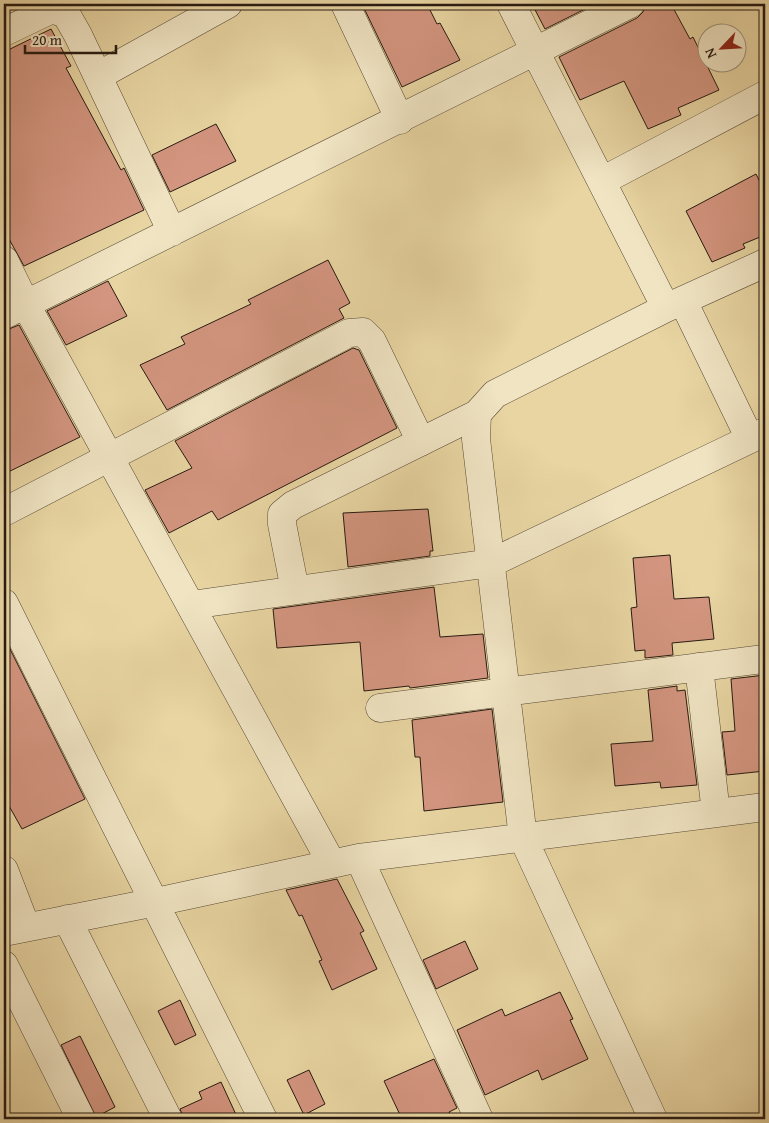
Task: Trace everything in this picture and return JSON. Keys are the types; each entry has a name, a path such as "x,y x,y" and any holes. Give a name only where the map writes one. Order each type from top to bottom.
{"street":[{"path":"98,76 228,4"},
{"path":"345,4 400,120"},
{"path":"191,605 491,563 758,435 674,304 602,181 511,4"},
{"path":"15,310 630,4"},
{"path":"4,32 52,10 66,14 98,76 172,232"},
{"path":"602,181 765,96"},
{"path":"4,260 15,310 109,456 332,864"},
{"path":"295,590 282,524 282,514 293,506 477,414 495,394 674,304 765,263"},
{"path":"4,512 348,333 362,332 372,341 421,442"},
{"path":"477,414 476,439 523,838 653,1119"},
{"path":"4,603 156,902 263,1119"},
{"path":"380,708 764,659"},
{"path":"699,667 716,813"},
{"path":"4,870 15,929 156,902 358,858 765,807"},
{"path":"358,858 479,1119"},
{"path":"67,919 168,1119"},
{"path":"4,964 81,1119"}],"building":[{"path":"362,4 427,4 437,24 440,23 460,60 402,87"},
{"path":"532,4 595,4 545,29"},
{"path":"645,4 671,4 690,39 693,37 696,43 696,72 710,72 719,90 678,108 681,115 648,129 624,81 580,100 559,57 637,18 643,12"},
{"path":"51,29 71,66 66,68 121,170 124,168 144,210 24,266 4,230 4,52"},
{"path":"216,124 236,161 170,192 152,155"},
{"path":"756,174 765,192 765,235 743,244 745,248 712,262 686,211"},
{"path":"328,260 350,303 339,309 344,318 167,410 140,365 185,344 181,337 251,304 248,300"},
{"path":"108,281 127,316 66,345 47,311"},
{"path":"19,325 80,437 4,474 4,331"},
{"path":"353,348 359,350 397,428 218,520 212,511 169,533 145,490 192,468 175,441"},
{"path":"428,509 433,551 430,551 430,556 348,567 343,513"},
{"path":"670,555 674,599 709,597 714,639 672,643 673,655 645,658 645,650 635,651 631,608 637,607 633,558"},
{"path":"434,587 440,637 483,634 488,678 410,688 409,686 364,691 360,642 277,648 273,609"},
{"path":"4,637 85,799 22,829 4,797"},
{"path":"765,675 765,771 727,775 722,732 735,731 731,679"},
{"path":"677,686 677,691 685,690 697,785 661,788 660,782 615,786 611,744 653,741 648,690"},
{"path":"492,709 503,802 424,811 420,757 415,757 412,720"},
{"path":"337,879 364,931 360,933 377,969 332,990 319,961 322,960 302,915 299,916 286,890"},
{"path":"465,941 478,969 436,989 423,960"},
{"path":"560,992 573,1019 570,1020 588,1059 542,1080 538,1070 485,1095 457,1030 502,1009 505,1016"},
{"path":"180,1000 196,1035 175,1045 158,1011"},
{"path":"80,1036 115,1107 96,1117 61,1045"},
{"path":"434,1059 457,1108 449,1112 453,1119 402,1119 384,1081"},
{"path":"309,1070 325,1104 304,1115 287,1080"},
{"path":"221,1082 238,1119 184,1119 180,1109 202,1099 199,1092"}]}
